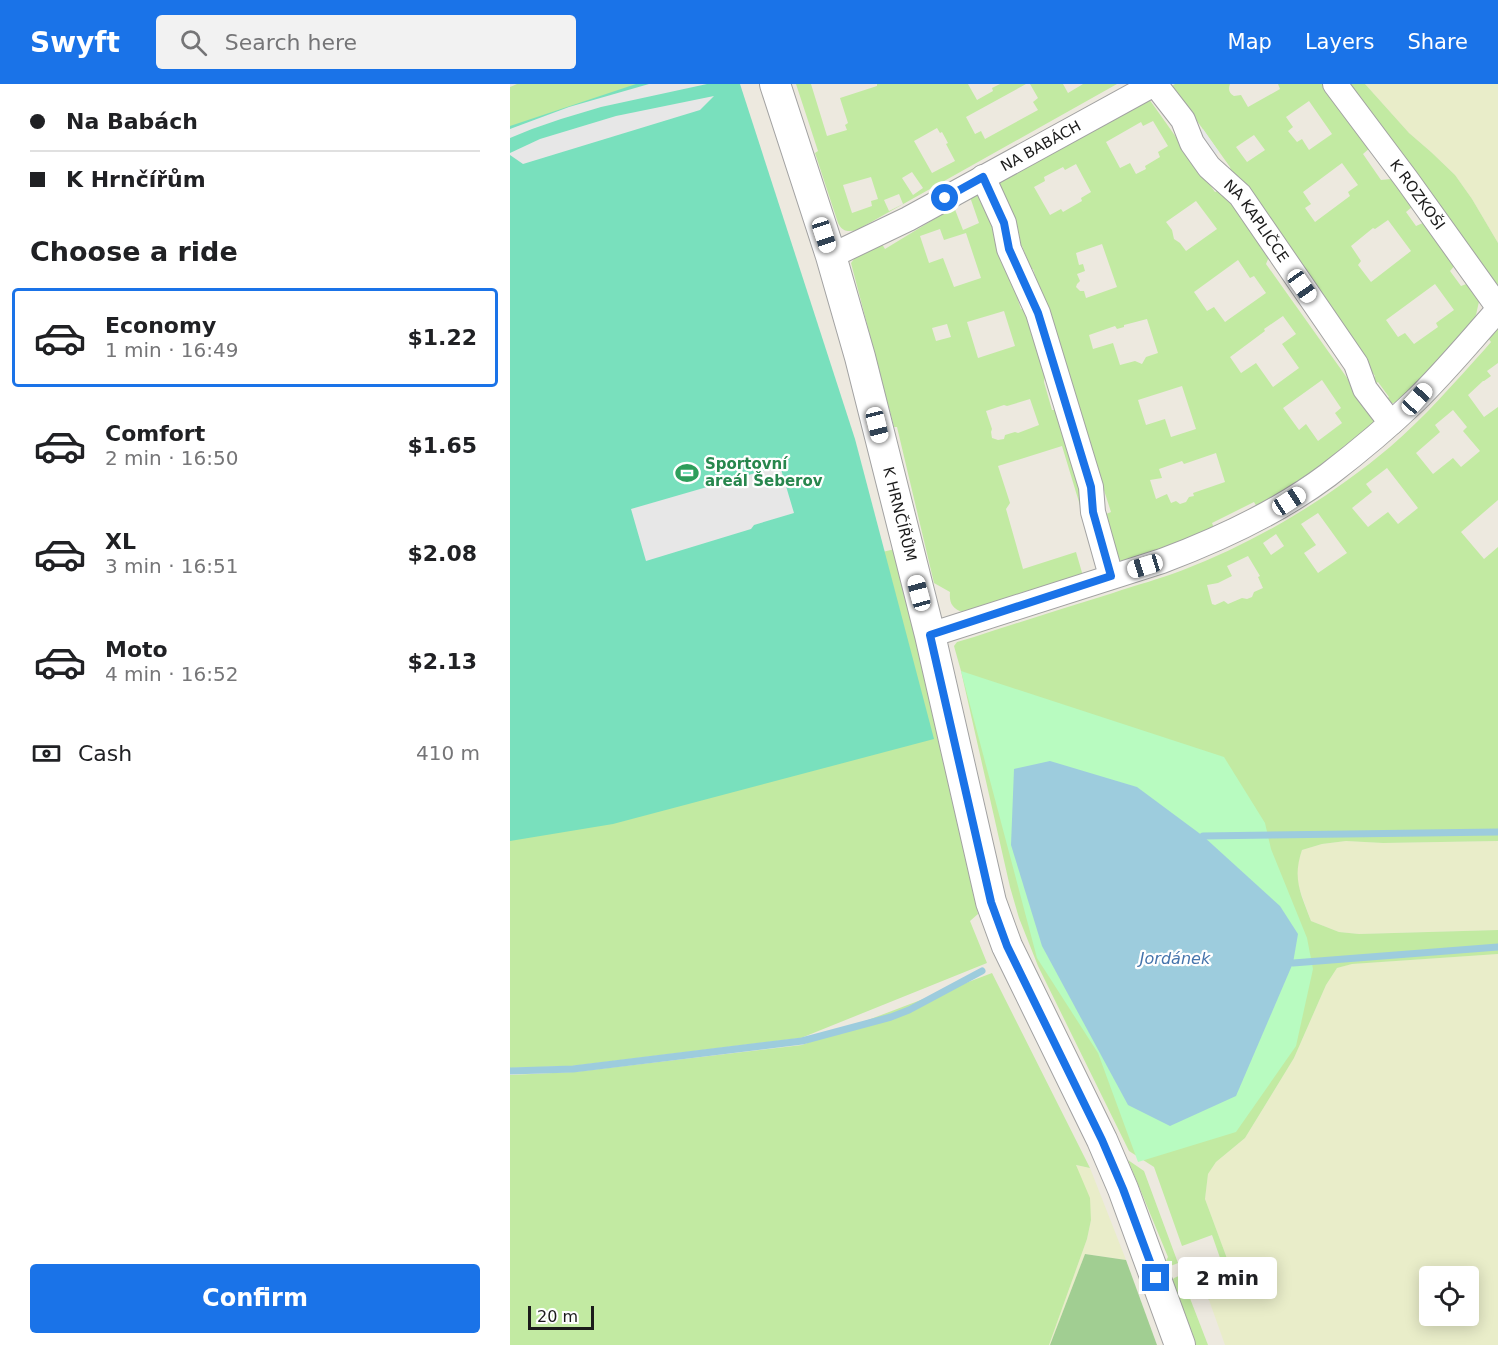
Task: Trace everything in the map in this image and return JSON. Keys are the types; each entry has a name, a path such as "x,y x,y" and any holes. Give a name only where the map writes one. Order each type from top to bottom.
{"street":[{"name":"K HRNČÍŘŮM","path":"775,84 831,256 860,357 930,635 991,902 1007,946 1102,1140 1123,1189 1180,1345"},
{"name":"NA BABÁCH","path":"831,256 908,219 1154,84"},
{"name":"NA KAPLIČCE","path":"1154,84 1184,120 1192,143 1209,167 1240,195 1356,364 1365,389 1391,423"},
{"name":"K ROZKOŠI","path":"1335,84 1498,308"},
{"path":"983,177 1004,223 1009,249 1038,313 1091,487 1093,512 1111,576"},
{"path":"930,635 1192,550 1224,536 1289,501 1328,475 1417,399 1498,308"}],"green space":[{"path":"517,84 649,84 510,129 510,87"},
{"name":"Sportovní areál Šeberov","path":"636,84 740,84 855,439 934,739 613,824 510,841 510,126"},
{"path":"796,84 811,84 827,136 847,130 845,125 848,123 840,98 877,86 877,84 968,84 977,100 1000,84 1026,84 966,117 975,134 981,131 985,139 1038,110 1033,102 1038,98 1030,84 1063,84 1068,93 1083,84 1117,84 857,230 846,231 838,223 815,153 818,151","holes":["937,128 940,133 942,132 955,161 932,173 914,141","912,172 923,188 913,195 902,178","871,177 878,199 871,201 872,206 852,213 843,185","899,194 903,204 889,211 884,200"]},
{"path":"1175,84 1230,84 1231,94 1241,95 1248,107 1280,89 1278,84 1327,84 1371,147 1363,154 1381,180 1391,179 1412,207 1406,212 1416,226 1425,222 1455,265 1450,271 1461,286 1469,283 1480,297 1472,322 1443,357 1402,399 1392,403 1383,402 1389,397 1378,382 1372,386 1371,381 1375,376 1232,176 1230,167 1172,86","holes":["1309,101 1332,134 1309,150 1302,139 1297,142 1288,131 1293,127 1286,117","1254,135 1265,150 1247,162 1236,147","1342,163 1358,185 1348,192 1350,196 1315,222 1305,208 1311,204 1303,192","1388,220 1411,251 1371,282 1358,265 1361,261 1351,246 1373,228 1375,229","1435,284 1454,310 1436,323 1438,327 1414,344 1405,333 1398,337 1386,320"]},
{"path":"1343,84 1365,84 1409,133 1455,175 1498,243 1498,293"},
{"path":"1365,84 1498,84 1498,243 1455,175 1409,133"},
{"path":"1149,99 1215,192 1221,189 1271,252 1266,264 1377,420 1310,474 1257,507 1254,502 1212,523 1214,528 1173,546 1123,561 1117,560 1106,514 1111,512 1033,269 1023,266 1029,263 1022,246 1016,248 1018,234 996,185","holes":["1153,121 1168,146 1158,152 1160,157 1136,174 1130,163 1120,168 1106,142 1141,122 1143,126","1076,164 1091,192 1081,198 1082,201 1063,212 1061,209 1050,215 1034,187 1045,181 1044,177 1063,167 1065,170","1196,201 1217,229 1186,251 1174,239 1172,230 1166,222","1102,244 1117,287 1086,298 1084,291 1076,287 1080,281 1077,274 1085,271 1083,264 1079,265 1076,253","1238,260 1250,278 1254,276 1266,293 1225,322 1214,307 1207,311 1194,292","1283,316 1296,334 1282,344 1299,368 1273,387 1256,363 1241,373 1230,357 1265,331 1264,329","1147,319 1158,353 1146,357 1142,364 1135,361 1120,365 1113,343 1093,349 1089,335 1115,326 1117,329 1124,325","1322,380 1341,408 1335,413 1342,423 1318,441 1306,424 1299,430 1283,408","1182,386 1196,429 1171,437 1165,419 1146,425 1138,400","1216,453 1225,482 1193,493 1194,496 1189,497 1186,502 1171,503 1167,494 1156,499 1150,480 1162,478 1159,469 1182,461 1184,464"]},
{"path":"978,194 983,196 1021,309 1026,309 1045,374 1044,382 1052,410 1056,410 1079,469 1082,512 1062,446 998,466 1010,503 1006,509 1023,569 1076,552 1083,576 963,612 952,605 950,592 934,583 897,427 894,427 851,263 854,259 852,255 880,241 885,249 954,207 963,230 979,223 970,197","holes":["940,229 944,240 966,233 981,278 954,287 943,258 929,263 920,236","1004,311 1015,346 978,358 967,322","947,324 951,337 936,341 932,328","1030,399 1039,425 1005,435 1004,439 992,438 992,429 986,411"]},
{"path":"1498,325 1498,363 1487,371 1491,376 1468,395 1484,417 1498,407 1498,500 1461,532 1484,559 1498,547 1498,841 1383,843 1346,841 1322,844 1302,850 1298,878 1311,921 1339,932 1359,934 1498,930 1498,954 1352,964 1337,968 1326,985 1294,1058 1245,1138 1216,1162 1208,1174 1205,1199 1232,1272 1217,1286 1209,1300 1200,1281 1225,1272 1212,1235 1182,1246 1154,1167 1129,1151 1038,966 1019,918 954,646 957,642 1183,570 1265,532 1342,484 1403,436 1485,349 1491,342 1488,338","holes":["1453,410 1467,427 1463,431 1480,451 1461,467 1453,458 1433,474 1416,453 1440,432 1435,425","1387,468 1418,508 1398,524 1388,512 1368,527 1352,508 1372,492 1366,484","1318,513 1347,553 1318,573 1304,553 1316,545 1301,524","1276,534 1284,546 1271,555 1263,543","1248,556 1260,576 1258,577 1263,588 1254,592 1252,597 1247,599 1242,598 1228,604 1224,601 1212,604 1207,585 1218,583 1232,576 1227,566"]},
{"path":"895,549 969,859 978,914 970,921 987,963 801,1038 572,1066 510,1068 510,825 870,555"},
{"name":"Jordánek","path":"961,671 1224,757 1265,823 1271,849 1307,938 1313,969 1296,1046 1236,1132 1138,1162 1098,1053 1037,958"},
{"path":"1346,841 1383,843 1498,841 1498,930 1359,934 1339,932 1311,921 1297,882 1298,862 1302,850 1322,844"},
{"path":"1498,954 1498,1345 1225,1345 1209,1300 1217,1286 1232,1272 1205,1199 1208,1174 1216,1162 1245,1138 1294,1058 1326,985 1337,968 1351,964"},
{"path":"992,973 1090,1168 1076,1165 1090,1198 1091,1220 1087,1239 1049,1345 510,1345 510,1075 574,1072 802,1045"},
{"path":"1128,1160 1144,1171 1178,1263 1169,1266 1165,1263 1168,1257"},
{"path":"1075,1165 1090,1168 1126,1260 1085,1254 1049,1345 1087,1239 1091,1220 1089,1198"},
{"path":"1085,1254 1126,1260 1157,1345 1050,1345"},
{"path":"1181,1275 1208,1345 1194,1345 1171,1282"}],"shaded area":[{"path":"649,84 707,84 601,107 510,138 510,129 569,107"},
{"path":"714,96 700,110 523,164 510,155 540,139 616,116"},
{"path":"1203,129 1219,152 1213,157 1196,134"},
{"path":"780,466 794,513 754,525 751,529 646,561 631,509"}],"water":[{"name":"Jordánek","path":"1050,761 1137,787 1203,836 1280,906 1298,934 1293,963 1236,1096 1170,1126 1128,1105 1042,946 1011,845 1014,769"}],"waterway":[{"path":"1203,836 1498,832"},
{"path":"1293,963 1498,947"},
{"path":"510,1071 573,1069 802,1041 891,1017 909,1010 982,971"}],"place":[{"name":"Sportovní areál Šeberov","path":"687,473"}],"route":[{"path":"945,198 983,177 1004,223 1009,249 1038,313 1091,487 1093,512 1111,576 930,635 991,902 998,923 1007,946 1102,1140 1156,1278"}]}
